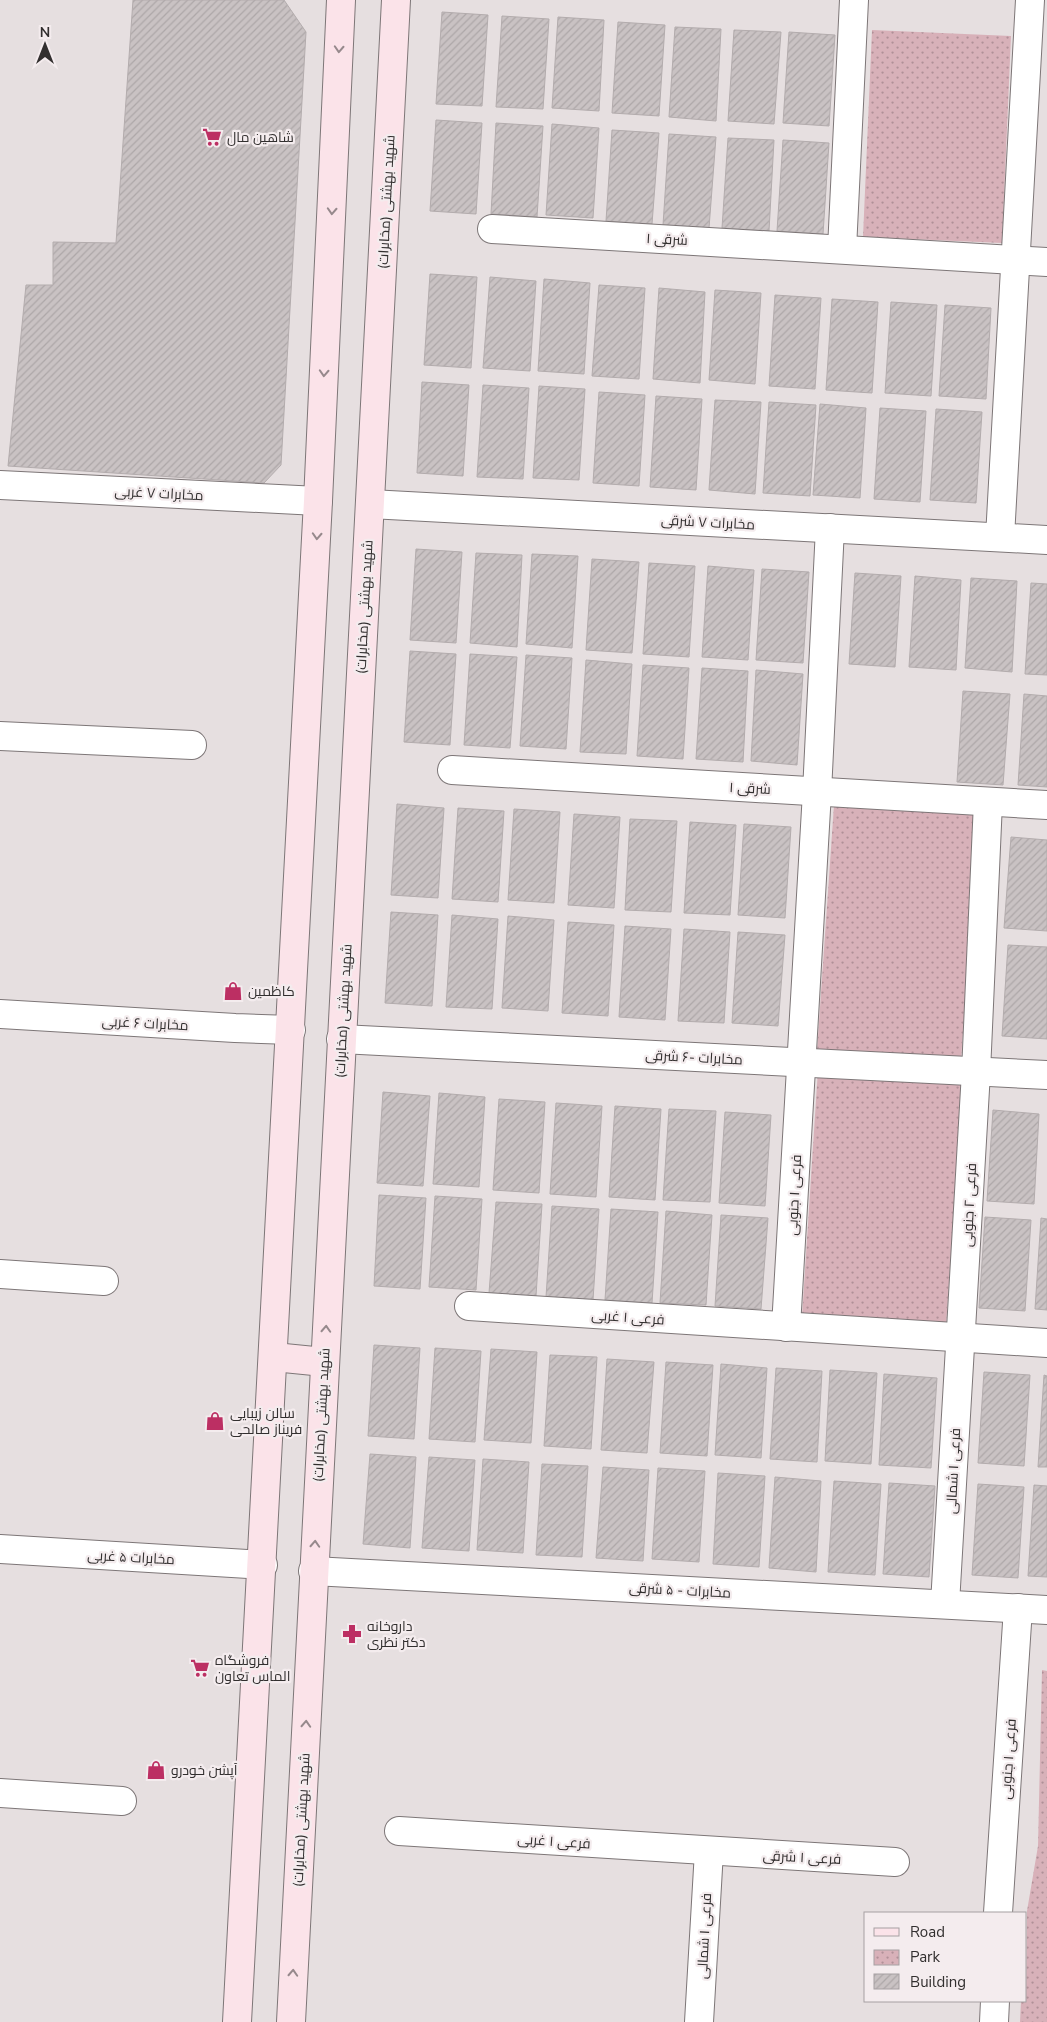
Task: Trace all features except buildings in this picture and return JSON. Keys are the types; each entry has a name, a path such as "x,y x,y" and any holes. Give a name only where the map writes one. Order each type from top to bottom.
{"main road":[{"path":"237,2022 291,1030 342,0"},
{"name":"شهید بهشتی (مخابرات)","path":"291,2022 396,0"},
{"path":"274,1357 324,1362"}],"street":[{"path":"842,249 854,0"},
{"path":"1000,537 1030,0"},
{"name":"شرقی ۱","path":"492,229 1047,262"},
{"name":"مخابرات ۷ غربی","path":"0,484 318,501"},
{"name":"مخابرات ۷ شرقی","path":"370,504 1047,540"},
{"name":"فرعی ۱ جنوبی","path":"786,1327 817,792 830,528"},
{"path":"0,736 192,745"},
{"name":"شرقی ۱","path":"452,770 1047,805"},
{"name":"فرعی ۲ جنوبی","path":"961,1338 976,1072 988,802"},
{"name":"مخابرات ۶ غربی","path":"0,1014 225,1028 291,1030"},
{"name":"مخابرات -۶ شرقی","path":"341,1039 1047,1075"},
{"path":"0,1274 104,1282"},
{"name":"فرعی ۱ غربی","path":"469,1306 961,1338"},
{"path":"961,1338 1047,1343"},
{"name":"فرعی ۱ شمالی","path":"945,1604 961,1338"},
{"name":"مخابرات ۵ غربی","path":"0,1549 263,1565"},
{"name":"مخابرات - ۵ شرقی","path":"314,1571 1047,1610"},
{"name":"فرعی ۱ جنوبی","path":"998,1911 1018,1608"},
{"path":"0,1793 122,1801"},
{"name":"فرعی ۱ غربی","path":"399,1831 709,1851"},
{"name":"فرعی ۱ شمالی","path":"699,2022 709,1851"},
{"name":"فرعی ۱ شرقی","path":"709,1851 894,1862"},
{"path":"994,2022 995,2002"}],"green space":[{"path":"872,30 1011,36 1002,243 863,237"},
{"path":"834,805 978,814 961,1061 817,1051"},
{"path":"818,1069 963,1079 946,1326 802,1317"},
{"path":"1042,1670 1047,1671 1047,2022 1020,2022 1021,2002 1027,2002 1027,1911 1038,1846"}],"place":[{"name":"شاهین مال","path":"212,137"},
{"name":"کاظمین","path":"233,991"},
{"name":"سالن زیبایی فریناز صالحی","path":"215,1421"},
{"name":"داروخانه دکتر نظری","path":"352,1634"},
{"name":"فروشگاه الماس تعاون","path":"200,1668"},
{"name":"آپشن خودرو","path":"156,1770"}]}
